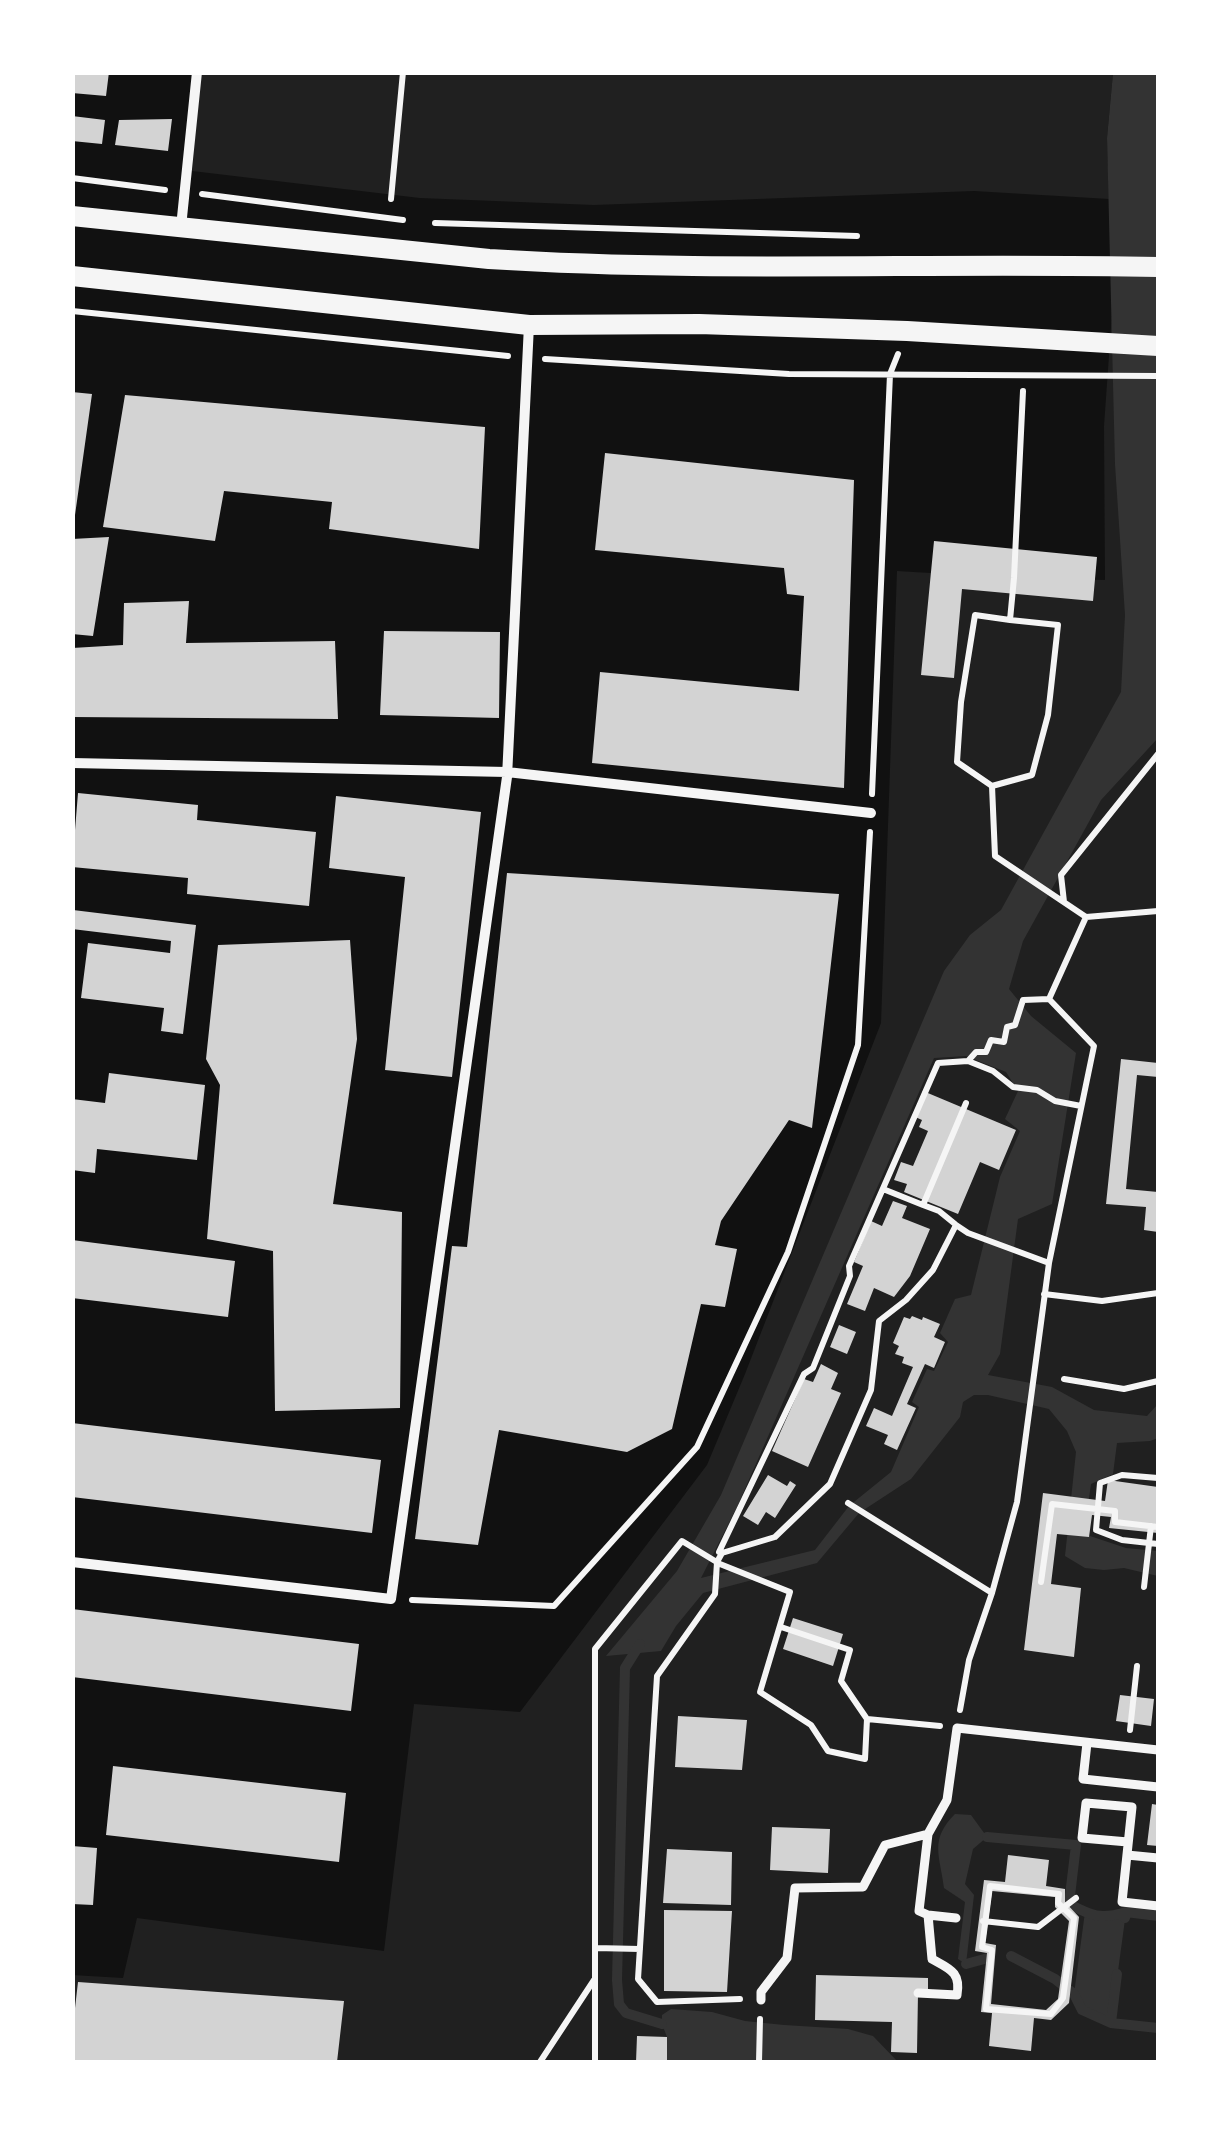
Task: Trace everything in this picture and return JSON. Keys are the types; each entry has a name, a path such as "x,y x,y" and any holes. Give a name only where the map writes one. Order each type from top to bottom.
{"main road":[{"path":"72,216 489,260 705,268 1046,264 1158,267"},
{"path":"72,276 529,325 700,324 1158,346"}],"street":[{"path":"181,228 197,72"},
{"path":"72,1562 391,1599 507,772 529,325"},
{"path":"72,763 507,772 871,814"},
{"path":"956,1918 918,1911 928,1834 947,1800 957,1728 1158,1750"},
{"path":"1087,1743 1084,1779 1158,1786"},
{"path":"1128,1842 1082,1838 1086,1803 1132,1807 1122,1902 1158,1906"},
{"path":"761,1996 786,1958 795,1888 863,1887 885,1845 928,1834"},
{"path":"1127,1855 1158,1858"},
{"path":"918,1993 957,1995 959,1982 953,1970 932,1959 928,1914"}],"path":[{"path":"390,199 404,72"},
{"path":"72,178 412,221"},
{"path":"431,223 866,236"},
{"path":"391,1599 554,1606 698,1448 788,1252 858,1045 890,374 907,331"},
{"path":"1043,376 1158,376"},
{"path":"1010,620 1023,390"},
{"path":"975,615 1010,620 1058,625 1052,687 1032,775 992,786 957,762 961,702 975,615"},
{"path":"1064,902 1061,875 1158,754"},
{"path":"992,786 995,856 1086,916 1158,911"},
{"path":"1049,999 1086,916"},
{"path":"957,1728 969,1660 1018,1502 1049,1263 1094,1046 1049,999 1024,1000 1015,1025 1007,1027 1004,1042 992,1040 986,1052 976,1052 968,1061"},
{"path":"722,1554 719,1552 804,1374 813,1368 850,1276 849,1266 938,1063 968,1061 1012,1086 1038,1090 1054,1101 1082,1106"},
{"path":"923,1205 966,1103"},
{"path":"882,1189 939,1210 968,1233 1049,1263"},
{"path":"759,2062 761,1996 658,2002 638,1980 657,1676 715,1594 717,1562 722,1554 776,1538 830,1484 872,1390 879,1320 906,1300 934,1270 956,1225"},
{"path":"1044,1294 1102,1302 1158,1293"},
{"path":"1064,1379 1124,1389 1158,1381"},
{"path":"1154,1544 1122,1540 1096,1530 1100,1483 1122,1475 1158,1478"},
{"path":"848,1503 992,1593"},
{"path":"1042,1582 1052,1504 1115,1511 1114,1522 1155,1527 1144,1588"},
{"path":"595,2062 595,1649 682,1541 717,1562 790,1592 760,1692 810,1725 828,1751 864,1759 868,1719 841,1681 850,1650 781,1626"},
{"path":"1128,1746 1137,1666"},
{"path":"868,1719 944,1726"},
{"path":"990,1886 1058,1894 1058,1903 1074,1918 1063,1998 1050,2014 986,2008 992,1950 982,1948 984,1922 990,1886"},
{"path":"984,1922 1038,1927 1076,1898"},
{"path":"594,1948 640,1949"},
{"path":"540,2062 594,1980"}],"shaded area":[{"path":"201,73 1113,73 1107,138 1109,199 974,191 594,205 420,198 192,171"},
{"path":"1113,73 1158,73 1158,738 1101,800 1023,941 1009,989 1031,1016 1076,1053 1052,1204 1018,1219 1000,1354 988,1375 1052,1387 1094,1410 1147,1416 1158,1404 1158,1438 1117,1443 1113,1474 1091,1484 1084,1534 1126,1548 1158,1551 1158,1576 1124,1568 1085,1568 1065,1556 1076,1452 1067,1431 1049,1409 974,1395 963,1402 960,1417 911,1479 859,1513 817,1563 703,1593 661,1651 606,1656 677,1571 721,1495 944,971 970,935 1001,910 1121,692 1125,615 1115,464 1107,138","holes":["966,1056 1006,1072 1018,1091 1005,1119 1020,1131 1000,1177 971,1295 955,1299 940,1333 948,1342 934,1371 927,1369 912,1402 919,1407 891,1472 849,1506 815,1550 701,1578 737,1507 934,1058"]},
{"path":"1129,73 1158,73 1158,2062 73,2062 72,1975 123,1978 137,1918 384,1951 414,1704 520,1712 707,1465 881,1023 897,571 1105,580 1104,426"},
{"path":"955,1814 971,1815 987,1837 973,1849 965,1884 974,1895 966,1964 958,1959 965,1902 944,1888 939,1857 939,1840"},
{"path":"1085,1912 1107,1918 1126,1912 1111,2023 1082,2010 1074,1994"},
{"path":"671,2009 712,2012 745,2021 848,2029 873,2036 898,2062 667,2062 662,2015"}],"building":[{"path":"72,72 109,72 106,96 72,93"},
{"path":"72,116 105,120 102,144 72,141"},
{"path":"172,119 168,151 115,145 119,120"},
{"path":"72,392 92,394 75,515 72,515"},
{"path":"125,395 485,427 479,549 329,529 332,502 224,491 215,541 103,527"},
{"path":"605,453 854,480 844,788 592,763 600,672 799,691 804,596 787,594 784,568 595,550"},
{"path":"109,537 93,636 72,634 72,539"},
{"path":"934,541 1097,557 1093,601 962,589 954,678 921,675"},
{"path":"189,601 186,643 335,641 338,719 72,717 72,648 123,645 124,603"},
{"path":"384,631 500,632 499,718 380,715"},
{"path":"78,793 198,805 197,820 316,832 309,906 187,894 188,878 72,867"},
{"path":"336,796 481,812 452,1077 385,1070 405,877 329,868"},
{"path":"507,873 839,894 812,1128 789,1120 721,1221 715,1245 737,1249 725,1307 701,1304 672,1429 627,1452 499,1430 478,1545 415,1539 452,1246 467,1247"},
{"path":"73,910 196,925 183,1034 161,1031 164,1008 81,998 88,943 170,953 171,941 72,929"},
{"path":"350,940 357,1039 333,1204 402,1212 400,1408 275,1411 273,1251 207,1239 220,1085 206,1059 218,945"},
{"path":"1121,1059 1158,1063 1158,1077 1137,1075 1126,1189 1158,1192 1158,1232 1144,1230 1146,1207 1106,1204"},
{"path":"109,1073 205,1085 197,1160 97,1149 95,1173 72,1170 72,1099 105,1103"},
{"path":"923,1091 1016,1130 999,1170 980,1162 958,1214 904,1192 907,1184 894,1180 901,1162 913,1166 928,1131 919,1127 922,1120 913,1116"},
{"path":"893,1201 907,1206 902,1218 930,1229 910,1276 894,1297 874,1288 865,1311 847,1304 863,1266 854,1262 871,1221 882,1226"},
{"path":"72,1240 235,1261 228,1317 72,1298"},
{"path":"904,1317 940,1324 934,1337 945,1342 934,1368 925,1364 907,1404 916,1408 897,1450 884,1444 888,1435 866,1426 874,1408 892,1416 913,1367 902,1363 904,1357 895,1354 899,1346 893,1343"},
{"path":"839,1325 856,1332 847,1354 830,1347"},
{"path":"821,1364 838,1373 831,1389 841,1393 808,1467 772,1451 804,1379 813,1382"},
{"path":"72,1423 381,1460 372,1533 72,1497"},
{"path":"768,1475 787,1486 790,1481 796,1485 775,1518 766,1512 758,1525 743,1516"},
{"path":"1108,1480 1158,1487 1158,1533 1109,1528 1111,1517 1092,1515 1089,1537 1057,1534 1051,1584 1081,1588 1074,1657 1024,1650 1043,1493 1105,1501"},
{"path":"72,1609 359,1644 351,1711 72,1677"},
{"path":"793,1618 843,1634 833,1666 783,1649"},
{"path":"1120,1695 1154,1699 1151,1726 1116,1721"},
{"path":"678,1716 747,1720 742,1770 675,1767"},
{"path":"113,1766 346,1793 339,1862 106,1835"},
{"path":"1152,1804 1158,1805 1158,1846 1147,1845"},
{"path":"772,1827 830,1829 828,1873 770,1870"},
{"path":"72,1846 97,1848 93,1905 72,1904"},
{"path":"667,1849 732,1852 731,1905 663,1903"},
{"path":"1008,1855 1049,1860 1046,1886 1065,1889 1065,1902 1079,1917 1069,2003 1051,2020 1034,2018 1031,2051 989,2046 992,2013 981,2012 987,1953 975,1951 984,1880 1005,1882","holes":["992,1891 1055,1897 1055,1907 1069,1921 1058,1999 1046,2010 991,2004 996,1945 985,1943"]},
{"path":"664,1910 732,1911 727,1992 664,1991"},
{"path":"816,1975 928,1978 928,1993 918,1993 917,2053 891,2052 892,2022 815,2020"},
{"path":"78,1982 344,2001 337,2062 72,2062"},
{"path":"637,2036 667,2037 667,2062 636,2062"}],"waterway":[{"path":"640,1644 625,1668 617,1980 619,2004 626,2013 662,2024"},
{"path":"987,1837 1076,1845 1069,1904 1096,1915 1126,1912"},
{"path":"1125,1918 1126,1912 1158,1916"},
{"path":"1011,1956 1055,1979 1074,1994 1082,2010 1111,2023"},
{"path":"966,1964 988,1958"},
{"path":"1117,1974 1111,2023 1158,2028"}]}
